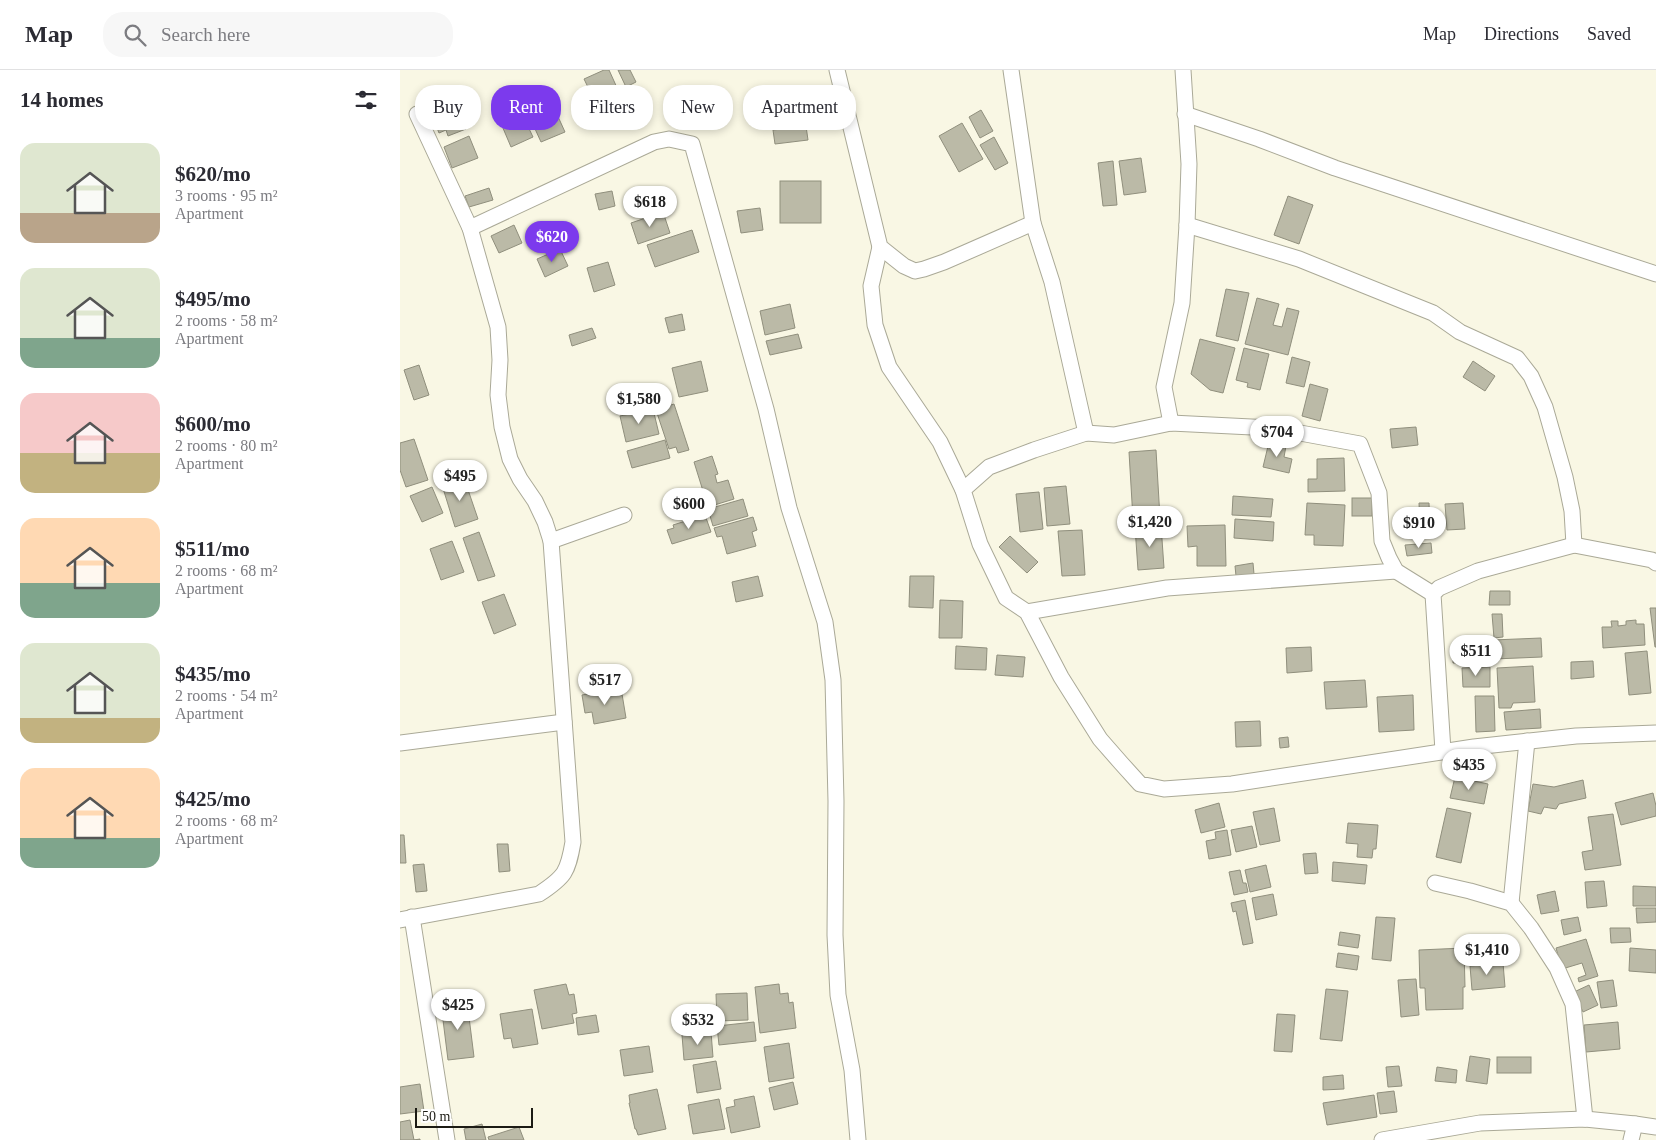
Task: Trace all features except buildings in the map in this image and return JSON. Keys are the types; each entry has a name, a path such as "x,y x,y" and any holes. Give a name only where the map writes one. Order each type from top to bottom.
{"street":[{"path":"837,70 880,247 871,286 874,325 889,367 940,442 962,490 980,544 1006,598 1027,612 1061,677 1100,738 1140,784 1164,789 1232,784 1443,751 1576,736 1656,733"},
{"path":"1011,70 1033,222 1052,282 1086,433"},
{"path":"1171,423 1164,387 1182,303 1187,225 1189,164 1183,70"},
{"path":"1185,114 1259,139 1335,168 1656,274"},
{"path":"424,130 470,228 498,327 500,360 498,395 510,459 520,479 535,501 545,522 550,541 574,842 569,865 556,883 539,894 406,918 447,1140"},
{"path":"470,228 654,142 669,139 692,144 766,409 789,508 825,622 833,680 836,801 835,935 838,995 852,1070 858,1140"},
{"path":"880,247 904,266 915,271 944,262 1033,222"},
{"path":"1187,225 1299,259 1424,309 1460,332 1517,358 1531,376 1545,407 1565,477 1570,502 1574,545"},
{"path":"962,490 989,467 1086,433 1114,435 1171,423 1274,428 1360,444 1379,493 1382,541 1396,571 1433,594"},
{"path":"550,541 624,515"},
{"path":"1443,751 1433,594 1439,588 1478,571 1574,545 1652,560 1656,563"},
{"path":"1027,612 1167,588 1396,571"},
{"path":"400,743 564,722"},
{"path":"1511,903 1527,741"},
{"path":"1435,883 1511,903 1531,928 1556,968 1573,1004 1585,1119"},
{"path":"1382,1140 1480,1123 1585,1119 1656,1127"},
{"path":"1631,1140 1635,1124"}]}
